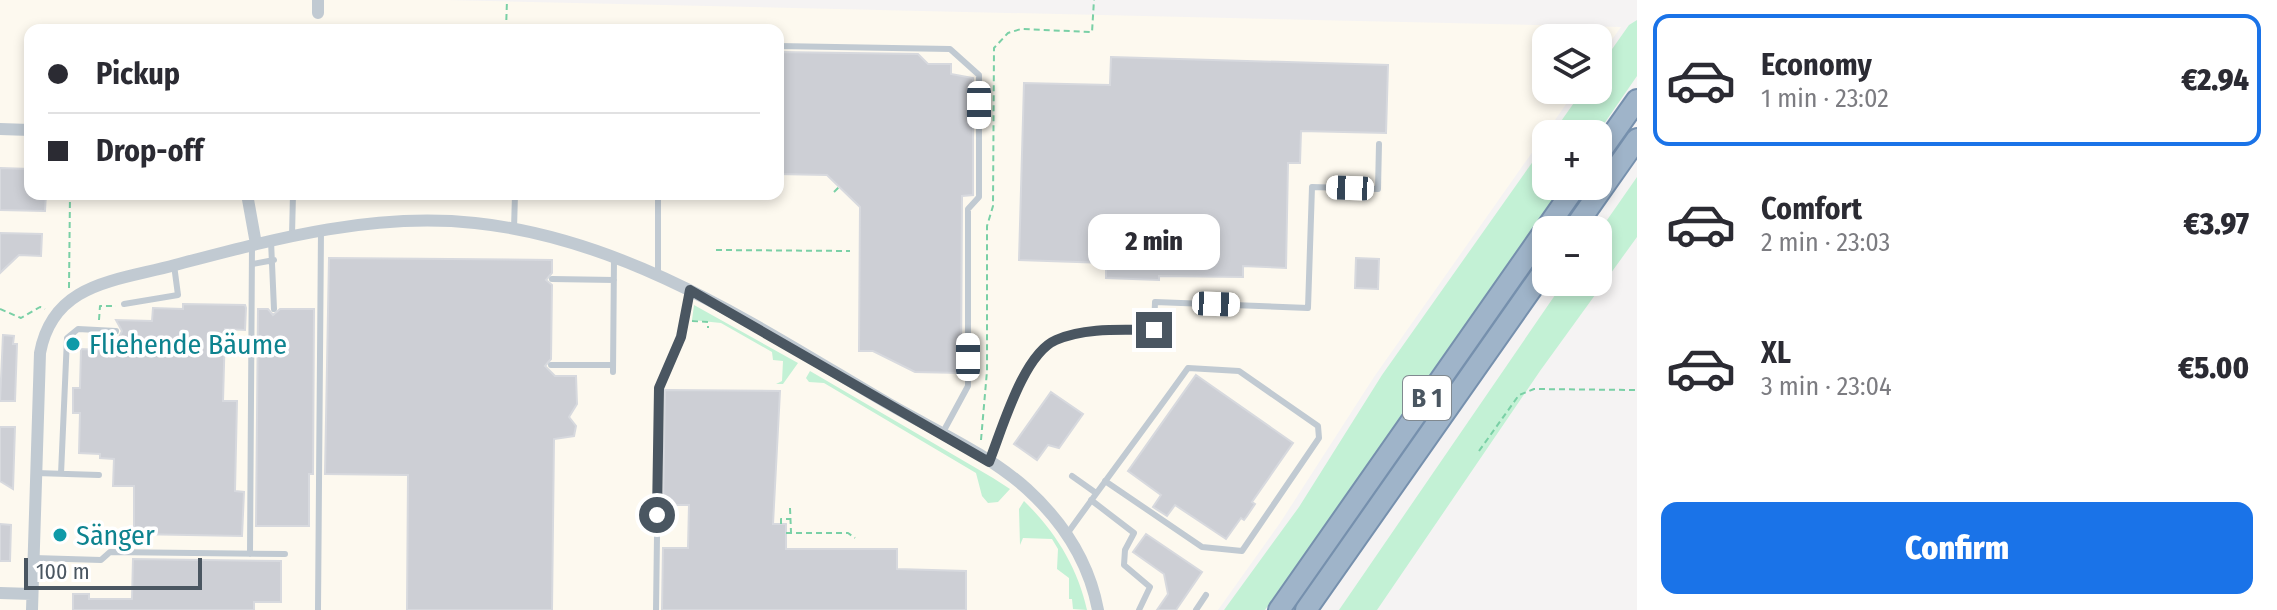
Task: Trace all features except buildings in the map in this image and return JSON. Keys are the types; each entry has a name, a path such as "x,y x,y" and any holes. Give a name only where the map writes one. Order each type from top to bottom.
{"highway":[{"path":"1612,135 1637,100"},
{"path":"1583,216 1637,139"},
{"name":"B 1","path":"1279,610 1566,200"},
{"name":"B 1","path":"1306,610 1532,288"}],"street":[{"path":"0,129 24,130"},
{"path":"248,200 254,245"},
{"path":"32,610 40,353 54,313 73,296 174,265 321,229 412,220 514,229 614,257 690,290 986,460 1026,488 1067,534 1086,569 1098,610"},
{"path":"0,593 32,594"}],"lane":[{"path":"784,46 950,49 979,75 979,197 968,209 968,386 941,435"},
{"path":"986,460 1030,364 1046,345 1058,339 1105,330 1154,330 1155,302 1308,308 1312,187 1378,189 1379,144"},
{"path":"292,235 293,200"},
{"path":"514,229 515,200"},
{"path":"658,200 658,274"},
{"path":"318,610 321,229"},
{"path":"271,240 274,309"},
{"path":"250,554 254,245"},
{"path":"551,365 613,369 614,257"},
{"path":"253,264 274,260"},
{"path":"124,304 178,295 174,265"},
{"path":"552,279 614,280"},
{"path":"656,610 659,388 681,337 690,290"},
{"path":"61,474 65,346 72,332 116,331"},
{"path":"1067,534 1094,496 1105,481 1188,368 1239,371 1318,426 1319,438 1242,551 1202,547 1105,481"},
{"path":"36,473 99,475"},
{"path":"1072,476 1134,533 1125,550 1124,565 1150,587 1139,610"},
{"path":"34,558 101,560 110,552 285,554"},
{"path":"1196,610 1206,595"}],"path":[{"path":"506,24 507,0"},
{"path":"986,460 987,226 993,206 994,48 1008,33 1021,29 1092,32 1094,0"},
{"path":"834,192 839,187"},
{"path":"70,200 68,283 73,296"},
{"path":"716,250 850,251"},
{"path":"99,329 100,306 115,306"},
{"path":"0,309 21,318 40,307 54,313"},
{"path":"684,320 708,322 708,328"},
{"path":"1479,451 1519,395 1534,389 1637,390"},
{"path":"790,508 789,534 848,533 855,538"},
{"path":"781,524 781,519 791,519"}],"shaded area":[{"path":"0,0 447,0 1532,25 1532,104 1566,104 1555,120 1532,120 1532,153 1374,377 1280,523 1218,610 0,610"},
{"path":"1612,27 1621,27 1612,40"}],"green space":[{"path":"1637,20 1637,76 1607,120 1562,120 1573,104 1612,104 1612,49 1629,25"},
{"path":"1532,163 1532,200 1553,200 1542,216 1532,216 1532,231 1525,241 1265,610 1224,610 1299,507 1382,375"},
{"path":"1637,177 1637,237 1612,272 1612,216"},
{"path":"1554,296 1594,296 1377,610 1339,610"},
{"path":"694,305 798,363 783,384 776,384 782,381 783,361 773,360 772,352 721,323 692,320"},
{"path":"810,371 1010,489 998,502 988,503 982,496 976,473 824,383 809,382 806,378"},
{"path":"1024,501 1064,551 1078,579 1087,610 1073,609 1072,599 1069,599 1069,578 1057,569 1058,549 1052,539 1023,538 1020,545 1019,509"}],"place":[{"name":"Fliehende Bäume","path":"73,344"},
{"name":"Sänger","path":"60,535"}],"route":[{"path":"657,515 659,388 681,337 690,290 989,462 1030,364 1046,345 1058,339 1105,330 1154,330"}]}
